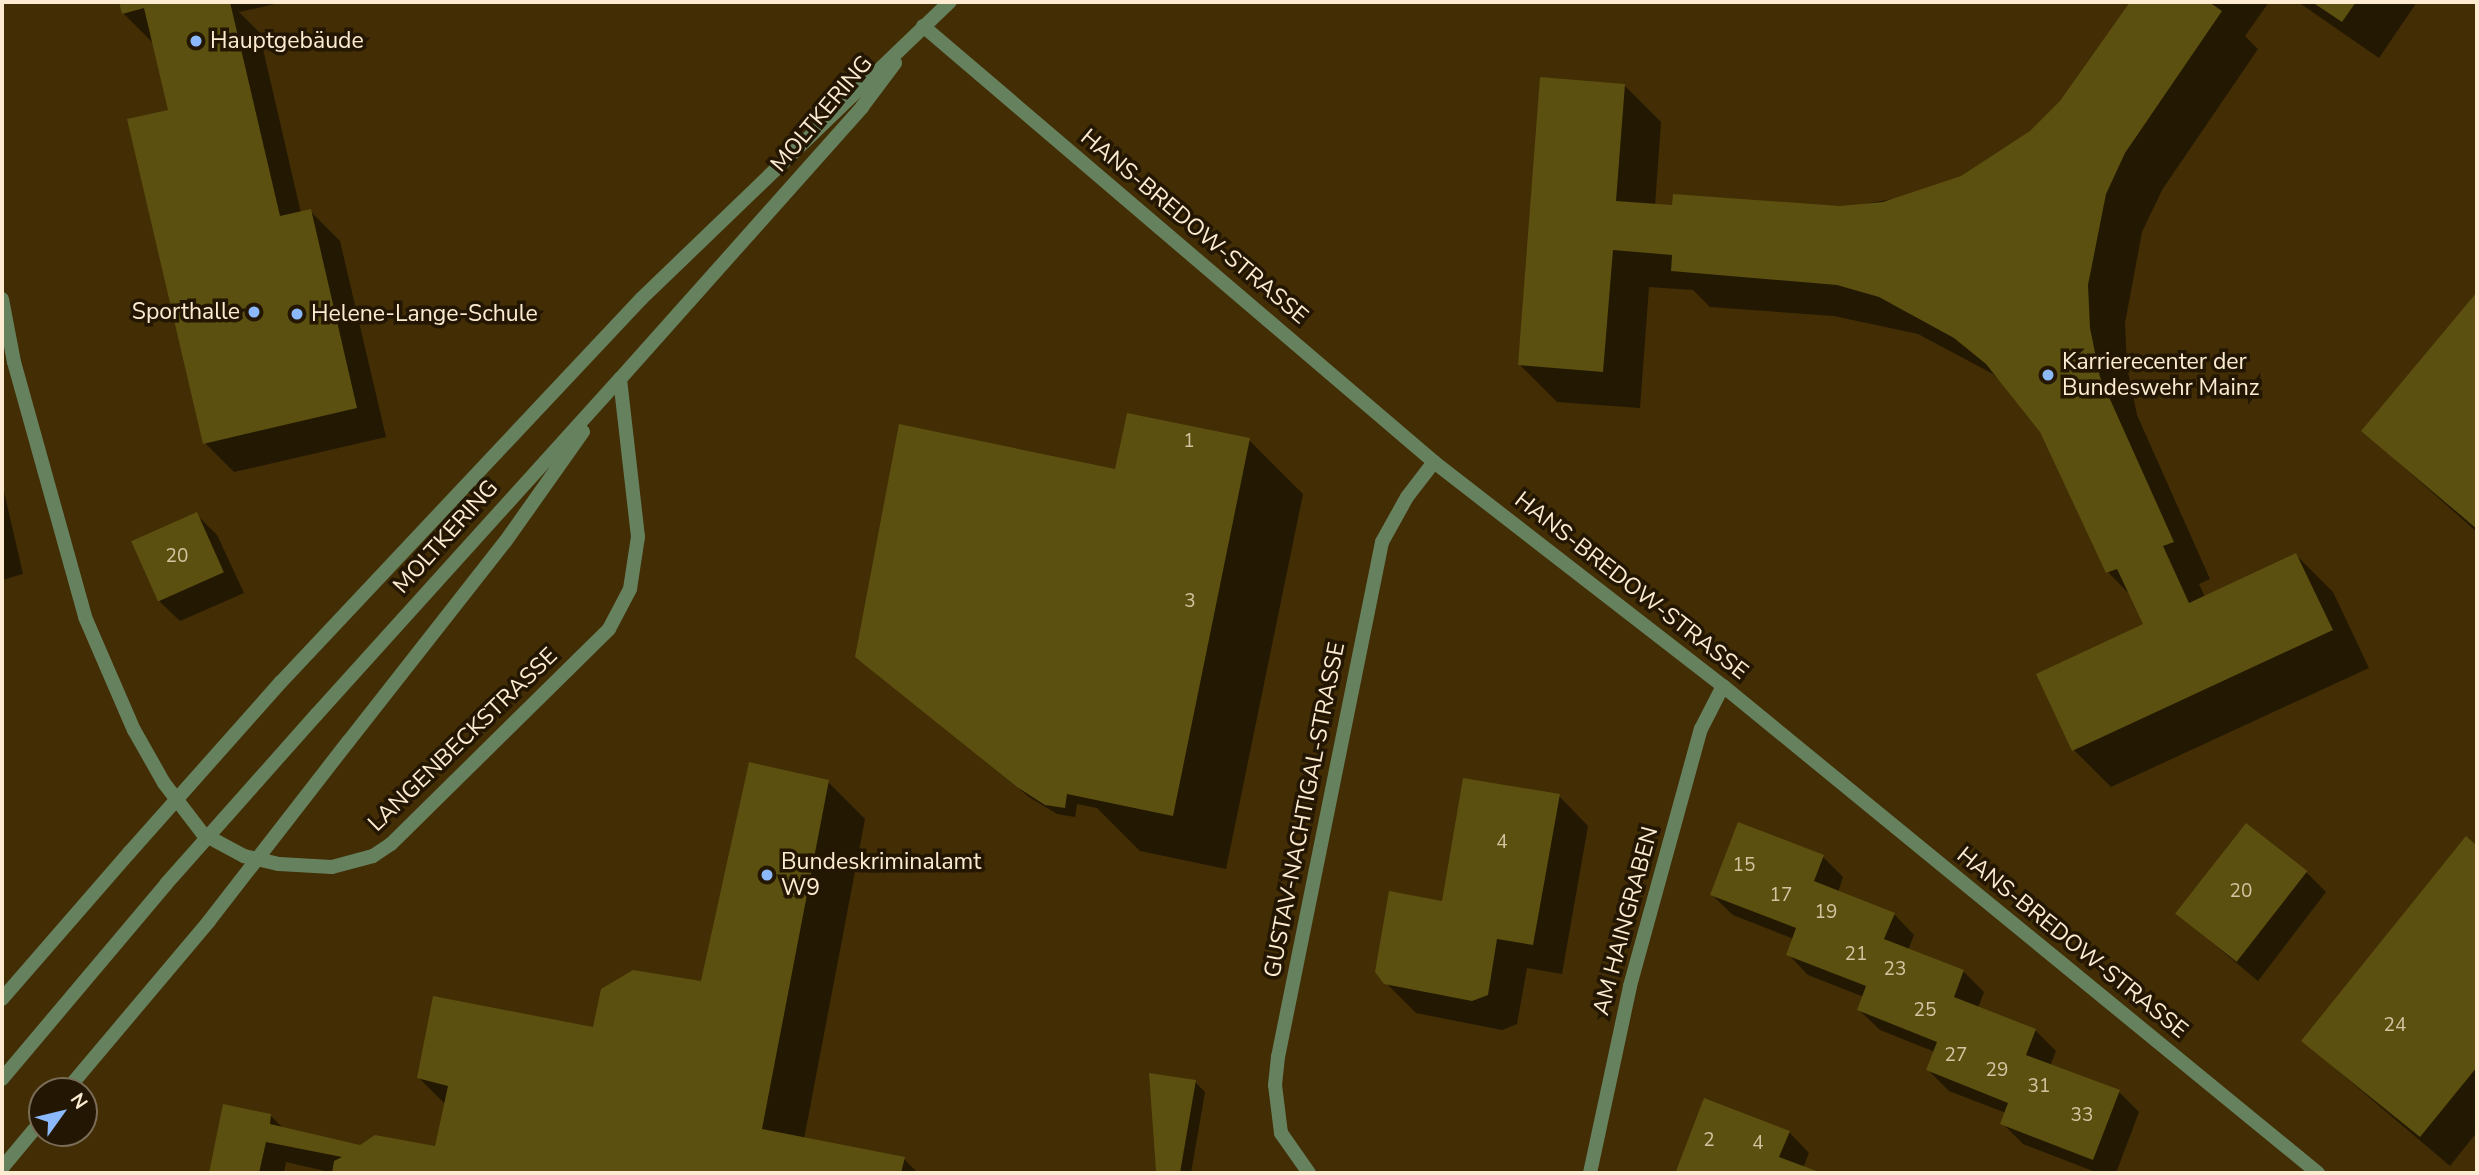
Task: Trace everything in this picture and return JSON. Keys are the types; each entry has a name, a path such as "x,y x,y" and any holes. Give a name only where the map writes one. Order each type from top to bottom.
{"street":[{"name":"MOLTKERING","path":"2,999 281,682 641,299 950,2"},
{"name":"MOLTKERING","path":"2,1079 166,884 862,107 923,26"},
{"name":"HANS-BREDOW-STRASSE","path":"923,26 1434,462 1723,686 2318,1173"},
{"name":"LANGENBECKSTRASSE","path":"2,299 8,364 85,617 134,730 186,816 203,834 244,856 332,867 373,856 391,844 609,629 636,567 638,511 620,379"},
{"path":"78,1077 209,921 505,542 620,379"},
{"name":"GUSTAV-NACHTIGAL-STRASSE","path":"1309,1173 1281,1133 1275,1085 1278,1057 1382,542 1406,497 1434,462"},
{"name":"AM HAINGRABEN","path":"1590,1173 1637,960 1701,729 1723,686"},
{"path":"2,1168 28,1137"}],"building":[{"name":"Sporthalle","path":"119,2 230,2 280,216 311,209 357,408 203,444 127,119 168,110 144,8 122,14"},
{"name":"Karrierecenter der Bundeswehr Mainz","path":"2130,2 2209,2 2222,11 2125,153 2106,194 2088,285 2090,328 2100,377 2174,542 2163,546 2189,603 2296,553 2333,630 2072,751 2036,674 2143,624 2117,569 2106,573 2040,432 1986,364 1954,338 1879,297 1837,285 1671,271 1672,255 1613,250 1603,372 1518,365 1540,77 1625,84 1616,201 1672,205 1673,194 1840,206 1883,202 1961,176 2030,131 2060,101"},
{"path":"2312,2 2356,2 2342,22"},
{"path":"2477,292 2477,529 2361,431"},
{"path":"1127,413 1250,438 1173,816 1067,794 1065,808 1045,805 1017,787 855,657 899,424 1115,469"},
{"path":"197,512 224,572 158,602 131,541"},
{"name":"Bundeskriminalamt W9","path":"749,762 829,780 762,1129 905,1157 901,1173 332,1173 334,1161 342,1157 266,1142 259,1173 209,1173 223,1104 271,1114 270,1124 360,1145 375,1135 435,1146 448,1086 417,1078 433,996 593,1027 601,989 633,970 701,981"},
{"path":"1463,778 1560,794 1533,945 1497,939 1488,995 1472,1001 1384,984 1375,972 1389,891 1442,901"},
{"path":"1738,822 1824,855 1814,881 1895,913 1884,939 1964,970 1954,997 2036,1029 2026,1055 2120,1090 2093,1160 2000,1124 2008,1103 1926,1070 1937,1042 1857,1010 1866,986 1786,955 1796,928 1710,895"},
{"path":"2246,823 2307,871 2237,962 2175,914"},
{"path":"2466,836 2477,846 2477,1067 2420,1137 2301,1041"},
{"path":"1149,1073 1196,1080 1180,1173 1156,1171"},
{"path":"1704,1098 1790,1131 1779,1157 1822,1173 1676,1171"}],"place":[{"name":"Hauptgebäude","path":"196,41"},
{"name":"Sporthalle","path":"254,312"},
{"name":"Helene-Lange-Schule","path":"297,314"},
{"name":"Karrierecenter der Bundeswehr Mainz","path":"2048,375"},
{"name":"Bundeskriminalamt W9","path":"767,875"}]}
